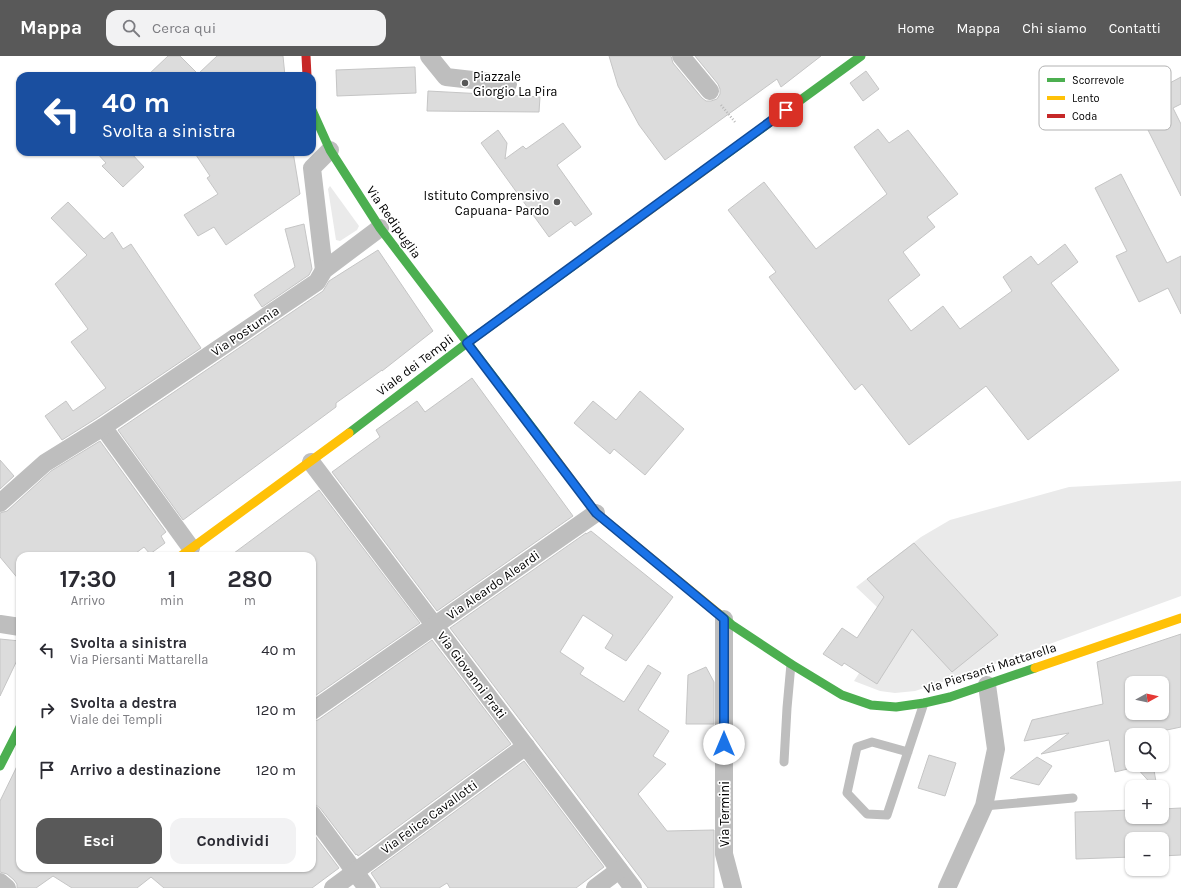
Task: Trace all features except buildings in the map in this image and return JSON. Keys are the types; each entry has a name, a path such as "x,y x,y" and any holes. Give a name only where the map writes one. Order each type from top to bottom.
{"main road":[{"path":"306,56 307,72"},
{"name":"Viale dei Templi","path":"186,552 310,462 467,343 861,56"},
{"name":"Via Redipuglia","path":"316,119 330,150 380,228 467,343"},
{"name":"Via Piersanti Mattarella","path":"467,343 596,513 724,619 791,664 842,695 870,705 896,707 924,703 950,697 987,685 1181,618"},
{"path":"0,766 16,735"}],"street":[{"path":"429,56 446,77 508,84"},
{"path":"680,56 710,91"},
{"path":"324,270 312,168 330,150"},
{"name":"Via Postumia","path":"0,503 45,463 103,427 317,282 324,270 380,228"},
{"path":"103,427 186,552"},
{"name":"Via Giovanni Prati","path":"310,462 633,888"},
{"name":"Via Aleardo Aleardi","path":"316,708 596,513"},
{"name":"Via Termini","path":"724,619 724,854 733,888"},
{"path":"0,624 16,626"},
{"path":"946,888 984,806 996,749 987,685"},
{"name":"Via Felice Cavallotti","path":"333,888 526,746"},
{"path":"316,819 367,888"},
{"path":"595,888 619,870"},
{"path":"0,882 7,888"}],"lane":[{"path":"784,762 791,664"},
{"path":"908,752 872,742 857,747 847,793 867,814 887,815 908,752 924,703"},
{"path":"984,806 1073,798"}],"path":[{"path":"710,91 748,138"}],"shaded area":[{"path":"330,186 359,226 357,230 340,241 336,240 328,189"},
{"path":"1181,481 1181,596 973,672 915,691 895,693 880,691 854,681 894,619 877,607 856,587 921,537 950,520 1069,487"}],"traffic: fast":[{"path":"710,166 861,56"},
{"path":"316,119 330,150 380,228 543,442"},
{"path":"349,433 467,343 588,255"},
{"path":"719,614 732,625 791,664 842,695 871,705 896,707 924,703 950,697 1035,668"},
{"path":"0,766 16,735"}],"traffic: slow":[{"path":"588,255 710,166"},
{"path":"186,552 349,433"},
{"path":"543,442 596,513 719,614"},
{"path":"1035,668 1181,618"}],"traffic: jam":[{"path":"306,56 307,72"}],"place":[{"name":"Piazzale Giorgio La Pira","path":"465,83"},
{"name":"Istituto Comprensivo Capuana- Pardo","path":"557,202"}],"route":[{"path":"724,744 724,619 596,513 467,343 786,110"}]}
